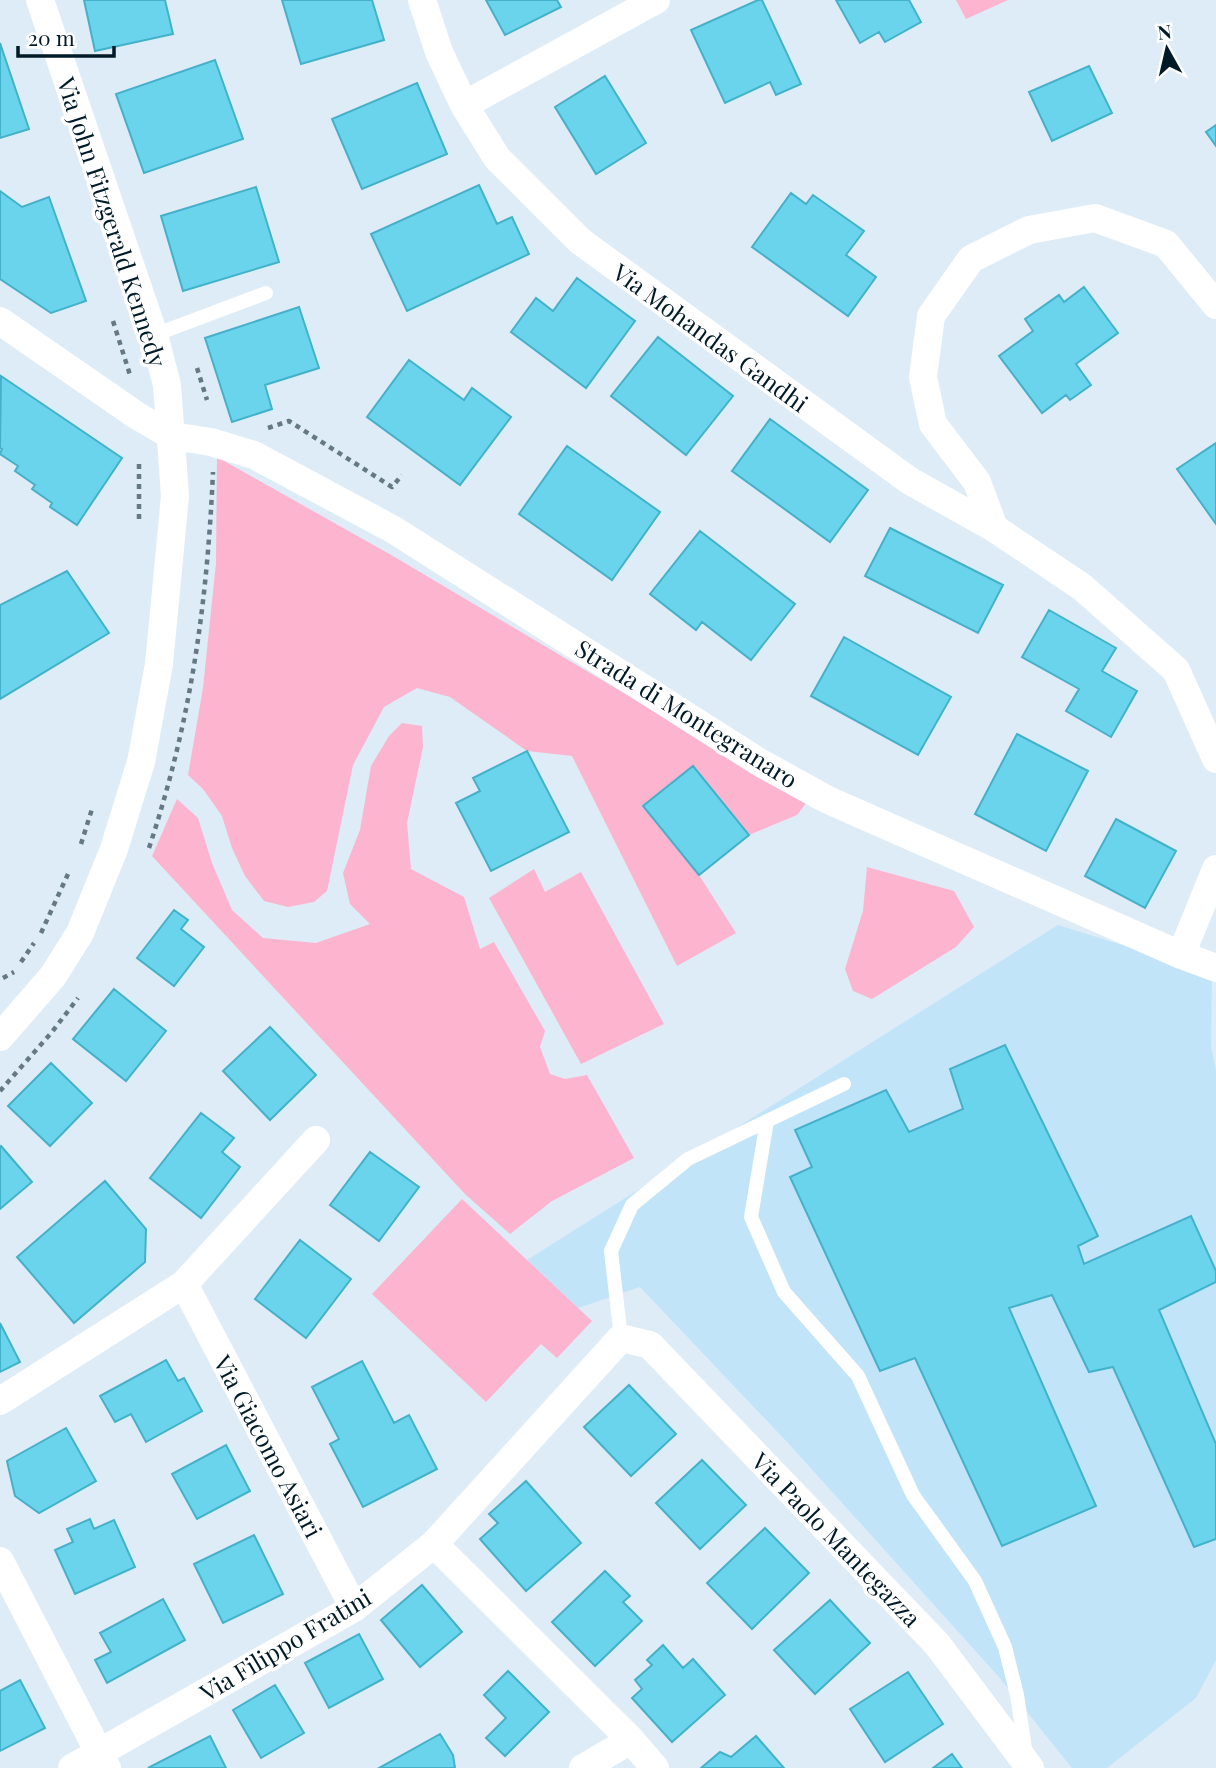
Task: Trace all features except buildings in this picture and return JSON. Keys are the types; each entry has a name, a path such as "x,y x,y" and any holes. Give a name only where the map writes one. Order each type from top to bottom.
{"street":[{"name":"Via John Fitzgerald Kennedy","path":"0,1037 53,976 80,933 114,849 141,762 159,664 175,496 167,385 154,335 40,0"},
{"name":"Via Mohandas Gandhi","path":"422,0 439,52 464,105 497,158 580,241 910,481 994,528 1082,587 1176,670 1216,759"},
{"path":"464,105 656,0"},
{"path":"994,528 977,482 933,424 923,377 931,316 971,260 1029,230 1095,218 1166,244 1216,305"},
{"path":"0,321 136,415 172,436"},
{"name":"Strada di Montegranaro","path":"172,436 211,442 254,455 394,530 759,762 828,800 1216,968"},
{"path":"1181,955 1216,869"},
{"path":"0,1401 184,1284 316,1140"},
{"name":"Via Giacomo Asiari","path":"184,1284 354,1608"},
{"name":"Via Filippo Fratini","path":"72,1768 103,1760 354,1608 434,1544 621,1338"},
{"name":"Via Paolo Mantegazza","path":"621,1338 650,1345 909,1614 937,1644 1029,1767"},
{"path":"434,1544 631,1740 655,1768"},
{"path":"0,1561 103,1760"},
{"path":"583,1768 631,1740"}],"lane":[{"path":"154,335 266,293"},
{"path":"621,1338 611,1251 632,1205 688,1159 844,1084"},
{"path":"767,1121 751,1217 784,1292 858,1376 913,1496 975,1581 1005,1647 1017,1695 1029,1767"}],"path":[{"path":"113,321 130,376 136,415 139,524"},
{"path":"264,430 289,421 392,487 402,475"},
{"path":"78,853 93,803"},
{"path":"2,978 15,971 41,933 72,864"}],"shaded area":[{"path":"956,0 1008,0 966,19"},
{"path":"217,457 393,556 807,802 797,815 749,835 693,766 643,806 699,875 736,933 677,966 572,756 527,751 450,697 417,688 384,707 353,765 327,891 314,902 288,907 264,901 245,876 232,848 222,816 203,789 188,775 203,688 216,563"},
{"path":"402,723 422,726 423,747 407,823 411,869 464,897 480,949 494,942 545,1031 540,1047 550,1074 565,1079 587,1075 634,1158 552,1201 510,1234 465,1194 152,856 177,799 198,818 212,863 232,910 263,938 316,943 370,924 350,904 343,873 360,830 371,766 389,736"},
{"path":"867,867 954,891 974,927 956,947 872,999 853,991 845,969 863,911"},
{"path":"534,869 545,892 581,872 664,1024 581,1064 489,898"},
{"path":"1058,925 1212,973 1211,1046 1216,1071 1216,1660 1196,1698 1107,1768 1072,1768 999,1677 789,1444 640,1287 578,1308 527,1260"},
{"path":"462,1199 592,1321 557,1358 541,1344 486,1402 372,1294"}]}
